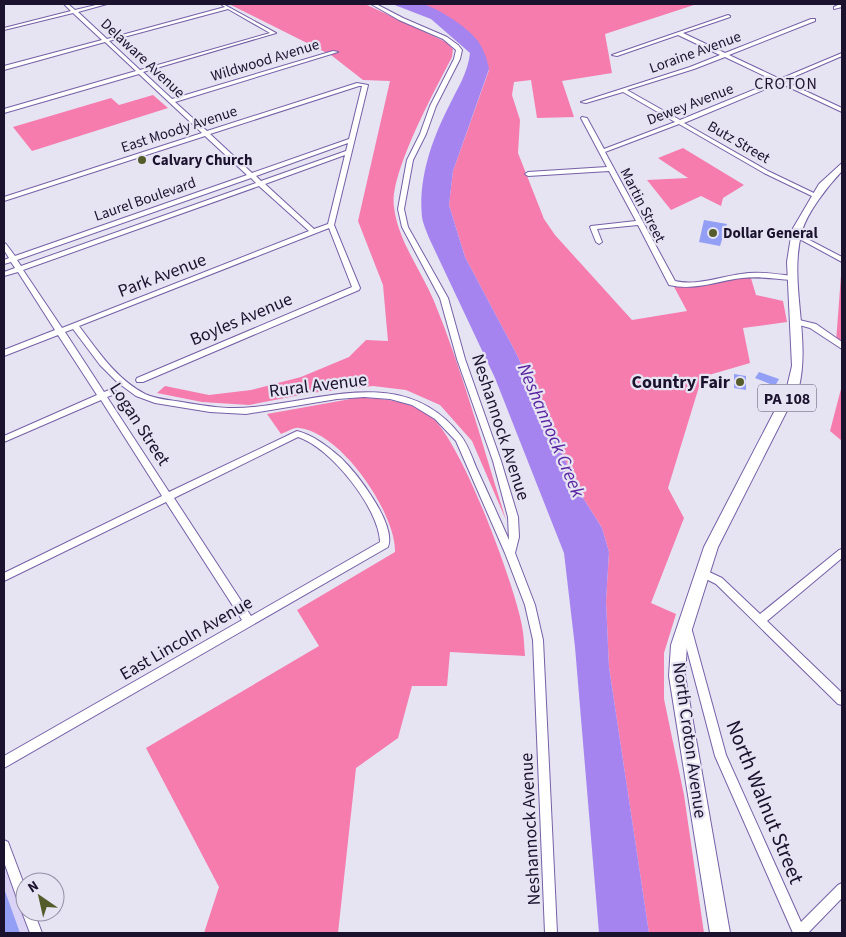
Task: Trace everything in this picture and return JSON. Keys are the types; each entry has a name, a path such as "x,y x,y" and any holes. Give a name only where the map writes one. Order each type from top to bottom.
{"main road":[{"name":"North Croton Avenue","path":"720,933 677,676 679,645 719,530 793,387 798,366 792,278 796,235 816,196 828,178 842,166"}],"street":[{"name":"Delaware Avenue","path":"66,4 313,232"},
{"path":"4,29 105,4"},
{"path":"222,4 274,33"},
{"name":"Neshannock Avenue","path":"373,4 445,38 459,50 457,60 432,106 423,134 410,160 400,209 405,227 444,298 461,359 497,461 513,517 514,537 510,553 530,605 538,640 551,933"},
{"path":"836,8 842,5"},
{"path":"4,68 227,8"},
{"path":"615,55 728,16"},
{"name":"Loraine Avenue","path":"584,102 625,91 813,20"},
{"path":"4,111 274,33"},
{"path":"678,33 842,110"},
{"name":"Wildwood Avenue","path":"172,101 335,52"},
{"name":"Dewey Avenue","path":"601,152 779,82 842,54"},
{"name":"East Moody Avenue","path":"4,199 362,84 365,87 352,140"},
{"name":"Butz Street","path":"625,91 766,172 816,196"},
{"name":"Martin Street","path":"584,118 669,281 676,285 750,275 792,278"},
{"path":"331,225 352,140"},
{"name":"Laurel Boulevard","path":"4,262 352,140"},
{"name":"Laurel Boulevard","path":"4,274 348,152"},
{"path":"528,174 610,169"},
{"path":"599,242 593,227 638,223"},
{"name":"Park Avenue","path":"4,353 331,225"},
{"name":"Boyles Avenue","path":"140,380 356,288 331,225"},
{"path":"796,235 842,260"},
{"name":"Logan Street","path":"4,244 249,622"},
{"path":"795,321 813,326 842,346"},
{"name":"Rural Avenue","path":"74,325 122,384 152,400 210,410 243,411 339,395 372,393 399,397 428,409 449,425 464,446 510,553"},
{"path":"4,439 112,392"},
{"name":"East Lincoln Avenue","path":"4,762 385,544 384,530 363,491 340,464 306,437 298,434 168,496"},
{"path":"4,577 168,496"},
{"path":"760,620 842,553"},
{"path":"703,573 719,581 842,700"},
{"name":"North Walnut Street","path":"686,625 721,756 799,933"},
{"path":"4,846 15,876"},
{"path":"799,933 842,889"}],"shaded area":[{"path":"229,4 365,4 446,42 453,49 452,57 425,109 406,153 394,192 394,207 400,232 429,289 454,355 506,520 472,441 440,405 406,390 373,386 311,393 249,405 202,402 157,393 165,386 209,395 251,390 301,377 349,357 366,340 388,341 383,285 358,221 390,81 363,80 331,55"},
{"path":"392,4 423,4 445,14 460,24 478,41 484,51 489,69 453,171 449,205 465,257 517,355 580,493 602,528 609,552 606,601 609,667 649,933 599,933 575,647 564,553 495,378 429,238 423,220 421,203 424,174 437,132 465,74 470,53 431,19"},
{"path":"422,4 697,4 605,34 612,73 562,81 574,117 537,118 531,80 514,82 512,95 520,120 518,153 544,219 555,235 632,320 687,311 672,283 680,285 750,275 756,295 783,301 787,322 743,328 750,363 702,377 668,488 684,518 651,603 676,614 664,653 664,699 684,795 704,933 649,933 609,667 606,601 609,552 602,528 580,493 517,355 465,257 449,205 453,171 489,70"},
{"path":"153,95 168,108 32,151 13,127 111,98 119,105"},
{"path":"683,148 744,185 723,198 721,206 701,196 671,210 647,180 688,178 658,158"},
{"path":"842,262 842,346 836,342"},
{"path":"842,385 842,441 830,431"},
{"path":"356,398 384,399 412,406 429,415 442,428 470,480 498,547 523,630 525,656 450,652 447,686 412,686 398,738 356,768 338,933 204,933 219,887 146,748 319,646 297,610 395,552 393,536 376,497 348,459 332,444 315,433 297,428 281,434 267,414"},
{"path":"4,845 15,876 15,922 32,922 36,933 4,933"}],"building":[{"name":"Dollar General","path":"704,220 727,224 720,246 699,242"},
{"name":"Country Fair","path":"759,372 779,379 775,386 755,378"},
{"name":"Country Fair","path":"734,374 746,376 746,390 734,388"},
{"path":"5,891 20,933 4,933"}],"place":[{"name":"Calvary Church","path":"142,160"},
{"name":"Dollar General","path":"713,233"},
{"name":"Country Fair","path":"740,382"}],"district":[{"name":"CROTON","path":"786,83"}],"water label":[{"name":"Neshannock Creek","path":"552,430"}]}
